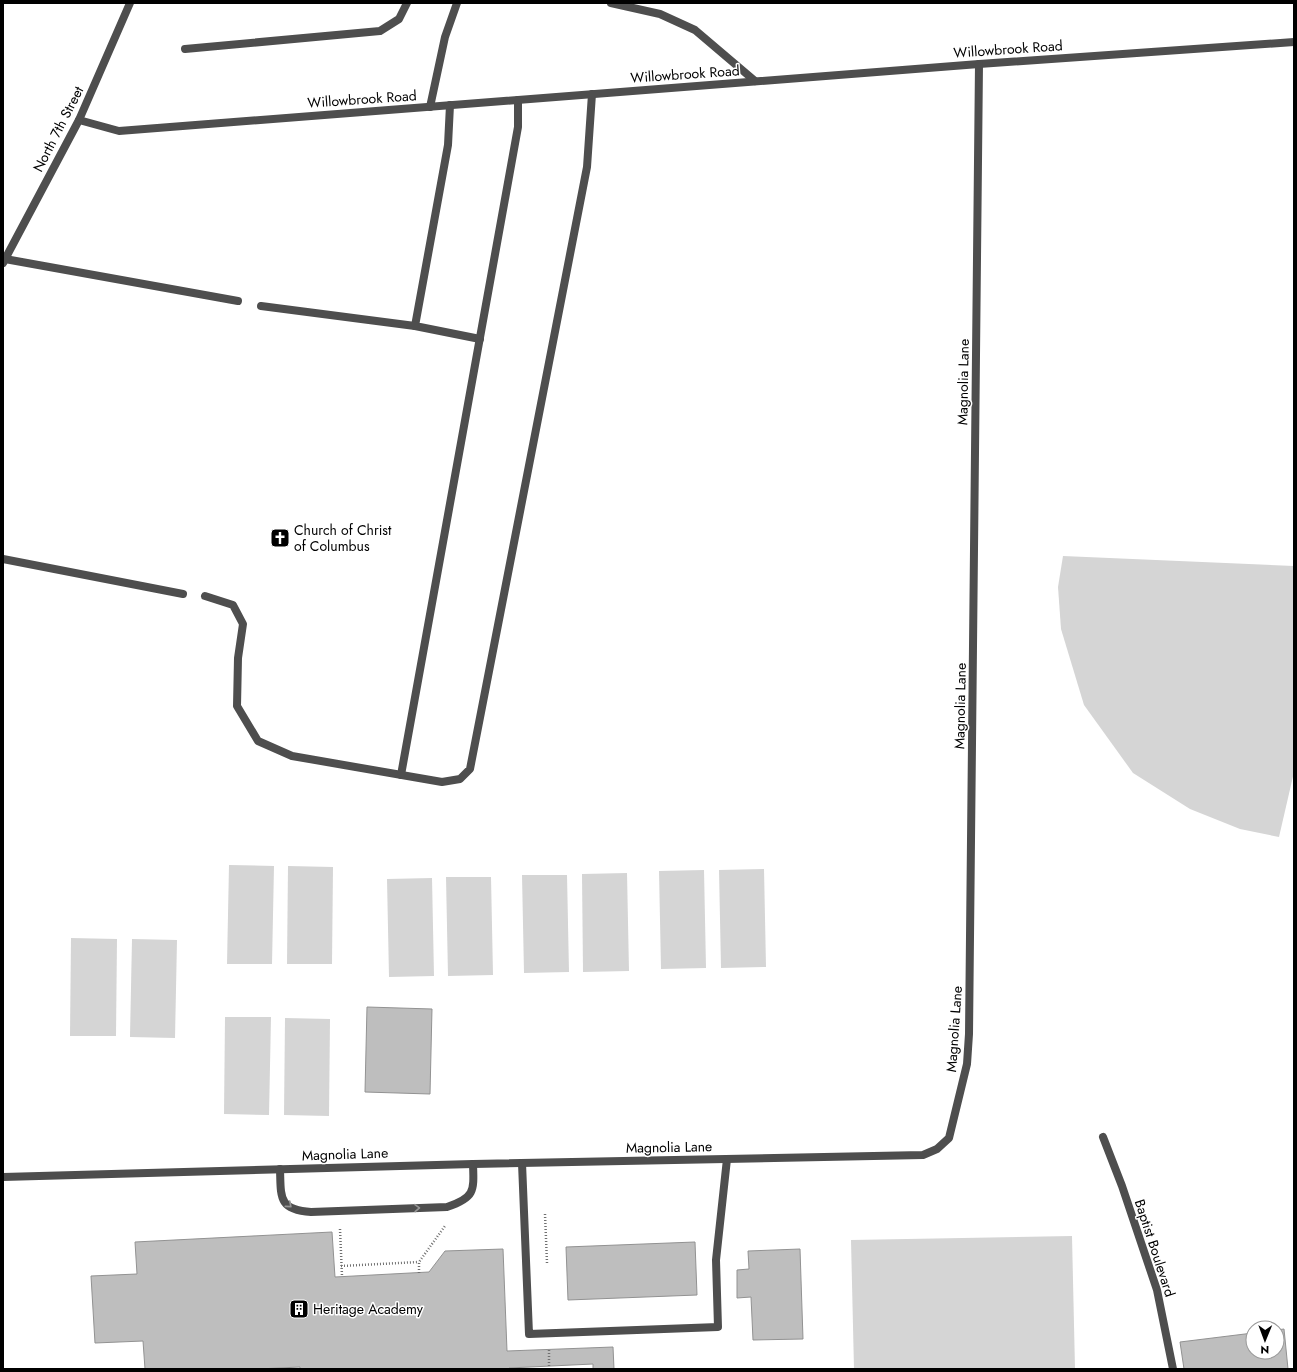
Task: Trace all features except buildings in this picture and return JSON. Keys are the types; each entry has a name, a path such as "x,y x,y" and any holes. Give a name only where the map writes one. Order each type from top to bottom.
{"street":[{"name":"North 7th Street","path":"4,261 79,120 130,3"},
{"path":"185,49 380,31 399,20 407,3"},
{"path":"430,107 445,37 457,3"},
{"path":"611,3 660,14 695,30 755,81"},
{"name":"Willowbrook Road","path":"79,120 119,131 979,64 1294,42"},
{"name":"Magnolia Lane","path":"3,1177 473,1164 923,1155 937,1149 948,1138 968,1064 979,64"},
{"path":"206,596 233,604 243,624 238,658 237,706 258,741 292,756 442,782 460,779 470,769 588,167 592,94"},
{"path":"401,775 518,127 518,100"},
{"path":"415,326 448,145 450,105"},
{"path":"4,261 238,301"},
{"path":"261,306 415,326 480,339"},
{"path":"3,559 183,594"},
{"name":"Baptist Boulevard","path":"1103,1137 1122,1186 1157,1290 1173,1369"},
{"path":"522,1163 530,1334 718,1327 716,1260 727,1159"},
{"path":"280,1169 281,1196 286,1204 296,1211 311,1212 447,1207 459,1203 468,1197 474,1186 473,1164"}],"path":[{"path":"340,1222 342,1276"},
{"path":"419,1273 419,1262 448,1223"},
{"path":"341,1266 419,1262"}],"shaded area":[{"path":"1063,556 1294,566 1294,772 1279,837 1240,829 1190,809 1133,773 1084,705 1061,629 1058,587"},
{"path":"229,865 274,866 272,964 227,964"},
{"path":"288,866 333,867 332,964 287,964"},
{"path":"764,869 766,967 721,968 719,870"},
{"path":"704,870 706,968 661,969 659,871"},
{"path":"627,873 629,971 583,972 582,874"},
{"path":"522,875 567,875 569,972 524,973"},
{"path":"446,877 491,877 493,975 448,976"},
{"path":"432,878 434,976 389,977 387,879"},
{"path":"71,938 117,939 116,1036 70,1036"},
{"path":"132,939 177,940 175,1038 130,1037"},
{"path":"225,1017 271,1017 269,1115 224,1114"},
{"path":"285,1018 330,1019 329,1116 284,1115"},
{"path":"1072,1236 1075,1369 854,1369 851,1240"}],"place":[{"name":"Church of Christ of Columbus","path":"280,538"},
{"name":"Heritage Academy","path":"299,1309"}]}
